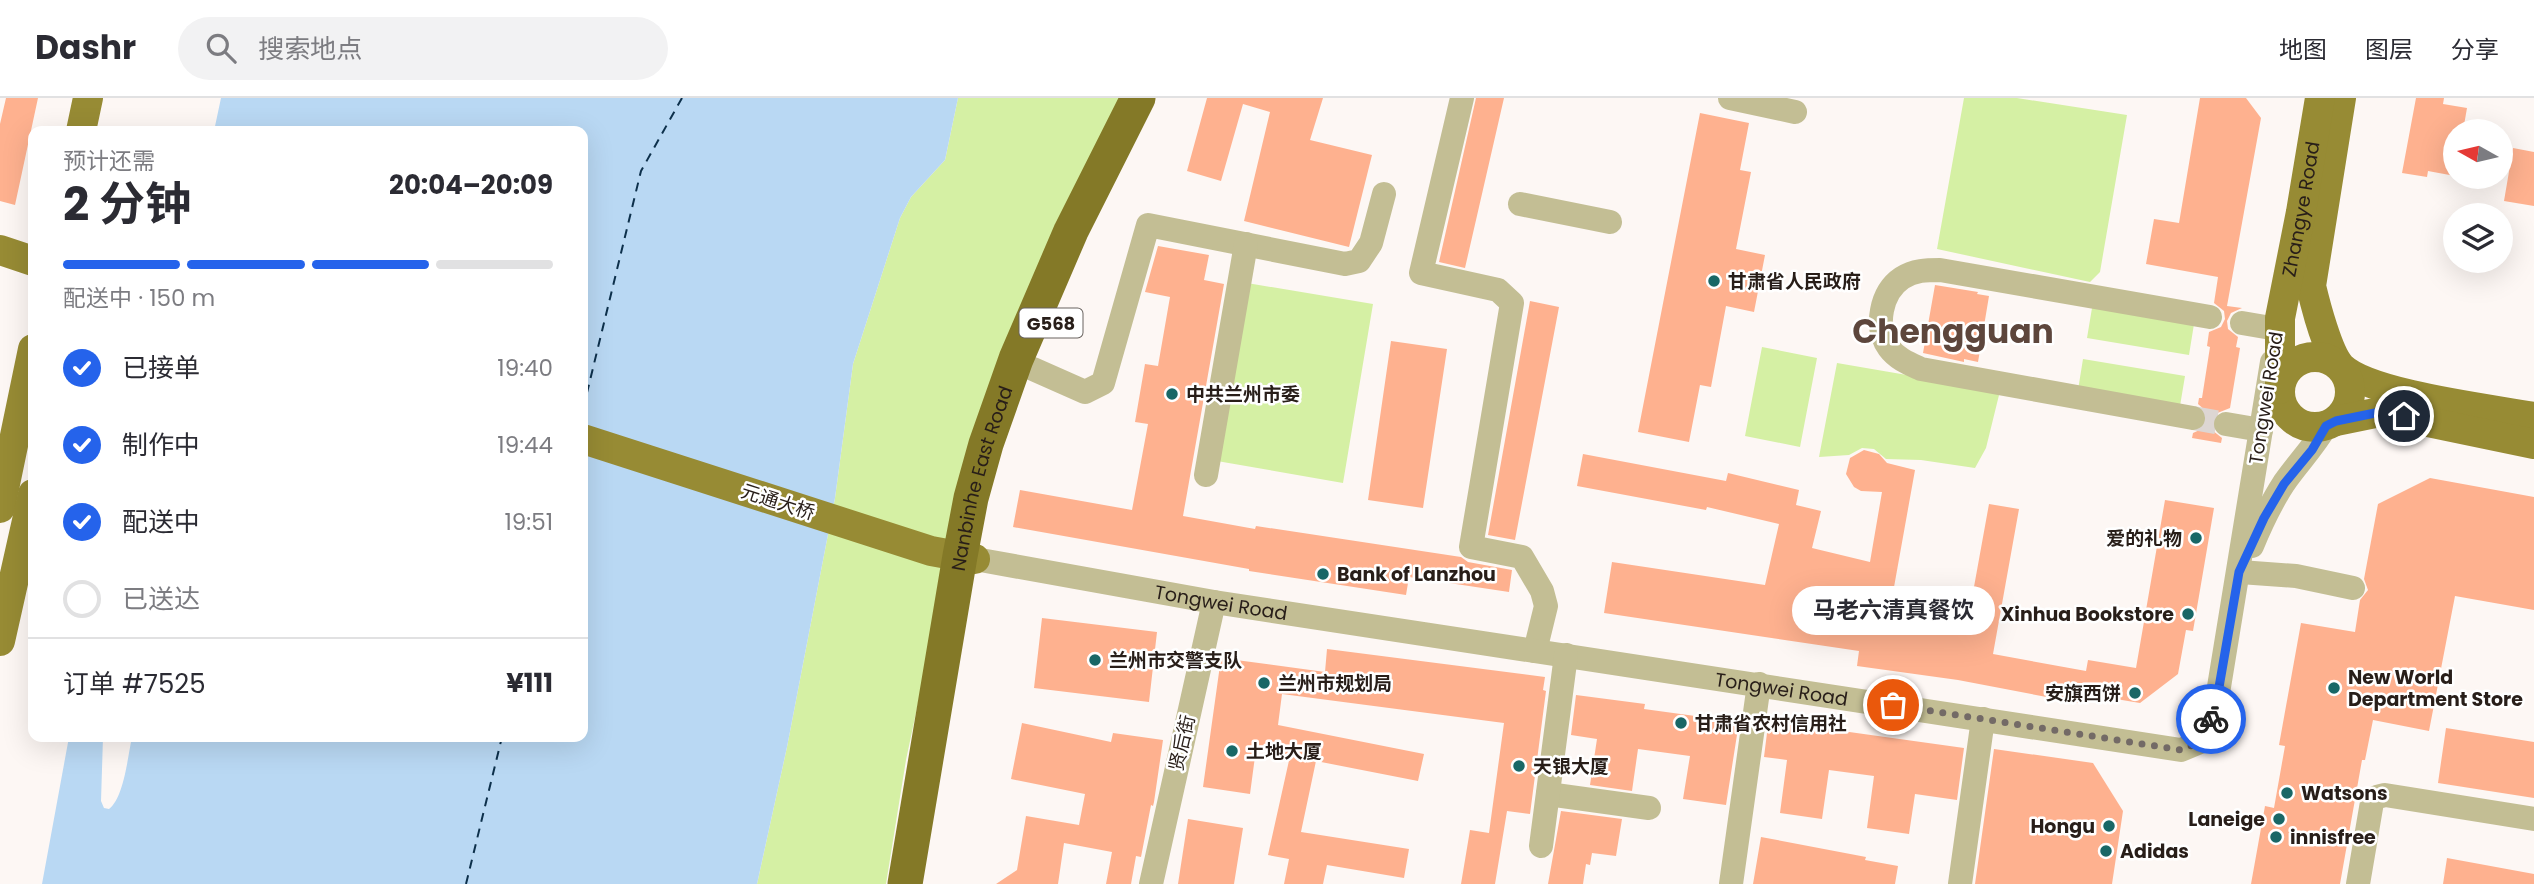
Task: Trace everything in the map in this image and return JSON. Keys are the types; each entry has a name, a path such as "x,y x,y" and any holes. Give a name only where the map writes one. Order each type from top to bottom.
{"highway":[{"name":"Nanbinhe East Road","path":"905,884 955,556 971,498 1004,390 1071,231 1138,98"},
{"name":"Nanbinhe East Road","path":"920,884 955,556 988,502 1007,438 1069,276 1154,98"}],"main road":[{"path":"82,126 88,98"},
{"path":"101,126 107,98"},
{"name":"Zhangye Road","path":"2280,389 2278,324 2301,212 2320,98"},
{"path":"2331,423 2348,404 2350,384 2317,313 2311,285 2341,98"},
{"path":"0,250 28,259"},
{"path":"2534,417 2370,384 2319,356 2298,361 2289,368 2280,389 2284,408 2297,422 2316,427 2380,412 2534,444"},
{"path":"0,508 28,373"},
{"name":"元通大桥","path":"588,441 955,556"},
{"path":"0,563 28,450"},
{"path":"0,641 28,516"}],"street":[{"path":"1462,98 1421,272 1498,290 1512,303 1471,547 1522,557 1542,591 1546,606 1535,651"},
{"path":"1730,98 1795,112"},
{"path":"1033,369 1085,392 1103,383 1148,225 1345,264 1359,261 1371,243 1384,194"},
{"path":"1520,204 1609,222"},
{"path":"1206,475 1246,244"},
{"path":"2193,418 1922,369 1903,361 1889,348 1881,330 1881,310 1888,292 1902,278 1921,270 1940,270 2210,317"},
{"path":"2242,323 2278,324"},
{"name":"Tongwei Road","path":"955,556 1214,602 2181,750 2205,740 2218,693 2278,324"},
{"path":"2226,424 2259,439 2280,389"},
{"path":"2331,423 2277,495 2239,572 2296,576 2353,588"},
{"name":"贤后街","path":"1151,884 1214,602"},
{"path":"1541,846 1566,655"},
{"path":"1731,884 1759,684"},
{"path":"1960,884 1983,719"},
{"path":"1548,794 1649,808"},
{"path":"2358,884 2372,802 2378,797 2385,795 2534,819"}],"green space":[{"path":"958,98 1122,98 945,575 906,760 886,884 757,884 787,747 835,498 853,364 900,218 911,197 945,160"},
{"path":"1964,98 2017,98 2127,115 2100,272 2090,282 1937,249"},
{"path":"1247,283 1373,304 1343,483 1217,461"},
{"path":"2092,308 2194,324 2189,355 2087,338"},
{"path":"1762,347 1817,358 1800,447 1745,436"},
{"path":"2083,359 2185,376 2180,406 2078,390"},
{"path":"1837,363 2000,391 1986,448 1975,468 1921,460 1886,459 1874,449 1862,448 1849,455 1819,457"}],"water":[{"path":"221,98 958,98 945,160 911,197 900,218 853,364 835,498 787,747 757,884 42,884 68,742 103,742 101,801 104,808 109,809 122,786 131,742 588,742 588,126 215,126"}],"building":[{"path":"6,98 38,98 32,126 28,126 28,145 15,205 0,201 0,124"},
{"path":"1207,98 1323,98 1310,140 1372,155 1349,247 1244,221 1270,112 1243,104 1221,181 1187,171"},
{"path":"1476,98 1504,98 1465,268 1439,262"},
{"path":"2200,98 2246,98 2261,118 2227,306 2242,308 2231,313 2227,321 2228,329 2238,337 2236,347 2240,348 2230,408 2215,414 2211,422 2212,430 2222,438 2221,443 2192,438 2193,433 2204,428 2208,420 2207,412 2198,404 2199,398 2202,398 2210,347 2207,346 2209,332 2221,327 2225,319 2224,311 2214,303 2218,277 2146,264 2154,219 2179,223"},
{"path":"2416,98 2444,98 2443,104 2467,108 2465,119 2443,119 2443,174 2428,171 2427,177 2402,173"},
{"name":"甘肃省人民政府","path":"1700,113 1749,123 1740,170 1751,172 1736,249 1765,255 1754,312 1726,306 1711,387 1700,385 1689,442 1638,432"},
{"path":"2513,148 2534,152 2534,206 2504,201 2506,189 2513,189"},
{"name":"中共兰州市委","path":"1158,246 1209,255 1204,280 1224,284 1183,516 1255,529 1256,526 1461,557 1468,562 1512,570 1509,592 1409,577 1406,595 1249,571 1013,527 1020,490 1132,510 1148,424 1135,422 1145,364 1158,366 1170,297 1145,292"},
{"path":"1935,285 1989,296 1978,362 1964,359 1964,362 1923,353"},
{"path":"1530,301 1559,307 1515,540 1488,535"},
{"path":"1391,341 1447,349 1423,508 1368,500"},
{"path":"1864,450 1879,454 1887,463 1915,470 1889,615 1917,619 1916,624 1966,631 1989,504 2019,509 1993,654 2086,671 2088,660 2136,668 2165,500 2214,508 2193,631 2186,630 2178,674 2140,703 2080,693 2078,703 1958,680 1857,666 1859,651 1604,613 1612,562 1765,585 1779,524 1707,507 1706,510 1577,486 1583,454 1726,481 1728,473 1799,490 1796,505 1821,511 1812,548 1870,562 1882,492 1861,491 1854,487 1846,474 1850,458"},
{"name":"New World Department Store","path":"2430,478 2534,497 2534,610 2455,596 2429,731 2373,720 2365,760 2362,760 2340,884 2251,884 2265,806 2274,808 2285,746 2279,745 2301,623 2355,632 2360,600 2368,590 2364,579 2378,504"},
{"name":"兰州市交警支队","path":"1042,618 1157,632 1149,702 1034,688"},
{"path":"1327,649 1545,677 1543,690 1546,691 1530,814 1507,811 1495,884 1461,884 1470,830 1489,833 1504,723 1282,694 1278,725 1424,754 1418,781 1316,761 1301,832 1409,849 1404,878 1327,865 1323,884 1284,884 1289,859 1268,855 1290,756 1256,749 1250,794 1203,787 1221,658 1325,672"},
{"path":"1576,695 1645,704 1644,709 1739,722 1726,805 1683,799 1690,756 1638,749 1632,791 1590,785 1597,739 1571,735"},
{"path":"1769,717 1835,726 1835,730 1964,748 1957,800 1915,794 1909,834 1867,828 1874,776 1829,770 1822,819 1780,813 1787,760 1764,757"},
{"path":"1022,723 1111,742 1113,733 1163,740 1154,802 1153,806 1151,805 1141,857 1136,856 1131,884 1106,884 1112,852 1064,843 1058,884 996,884 1017,870 1026,816 1079,825 1085,794 1011,779"},
{"path":"2446,728 2534,742 2534,798 2438,783"},
{"path":"1994,749 2093,763 2123,811 2112,884 1975,884"},
{"path":"1561,811 1622,819 1616,856 1592,853 1590,865 1586,864 1583,884 1548,884"},
{"path":"1188,819 1243,828 1234,884 1178,884"},
{"path":"1761,837 1866,857 1865,860 1898,866 1895,884 1753,884"},
{"path":"2447,858 2534,874 2534,884 2443,884"}],"ferry route":[{"path":"588,388 641,171 682,98"},
{"path":"466,884 501,742"}],"tunnel":[{"path":"2193,418 2226,424"}],"way so far":[{"path":"1893,705 2181,750 2205,740 2211,719"}],"place":[{"name":"甘肃省人民政府","path":"1714,281"},
{"name":"中共兰州市委","path":"1172,394"},
{"name":"爱的礼物","path":"2196,538"},
{"name":"Bank of Lanzhou","path":"1323,574"},
{"name":"Xinhua Bookstore","path":"2188,614"},
{"name":"兰州市交警支队","path":"1095,660"},
{"name":"兰州市规划局","path":"1264,683"},
{"name":"New World Department Store","path":"2334,688"},
{"name":"安旗西饼","path":"2135,693"},
{"name":"马老六清真餐饮","path":"1893,705"},
{"name":"甘肃省农村信用社","path":"1681,723"},
{"name":"土地大厦","path":"1232,751"},
{"name":"天银大厦","path":"1519,766"},
{"name":"Watsons","path":"2287,793"},
{"name":"Laneige","path":"2279,819"},
{"name":"Hongu","path":"2109,826"},
{"name":"innisfree","path":"2276,837"},
{"name":"Adidas","path":"2106,851"}],"district":[{"name":"Chengguan","path":"1953,331"}],"route":[{"path":"2211,719 2239,572 2249,556 2264,518 2284,484 2312,450 2326,426 2336,421 2380,412 2404,416"}]}
